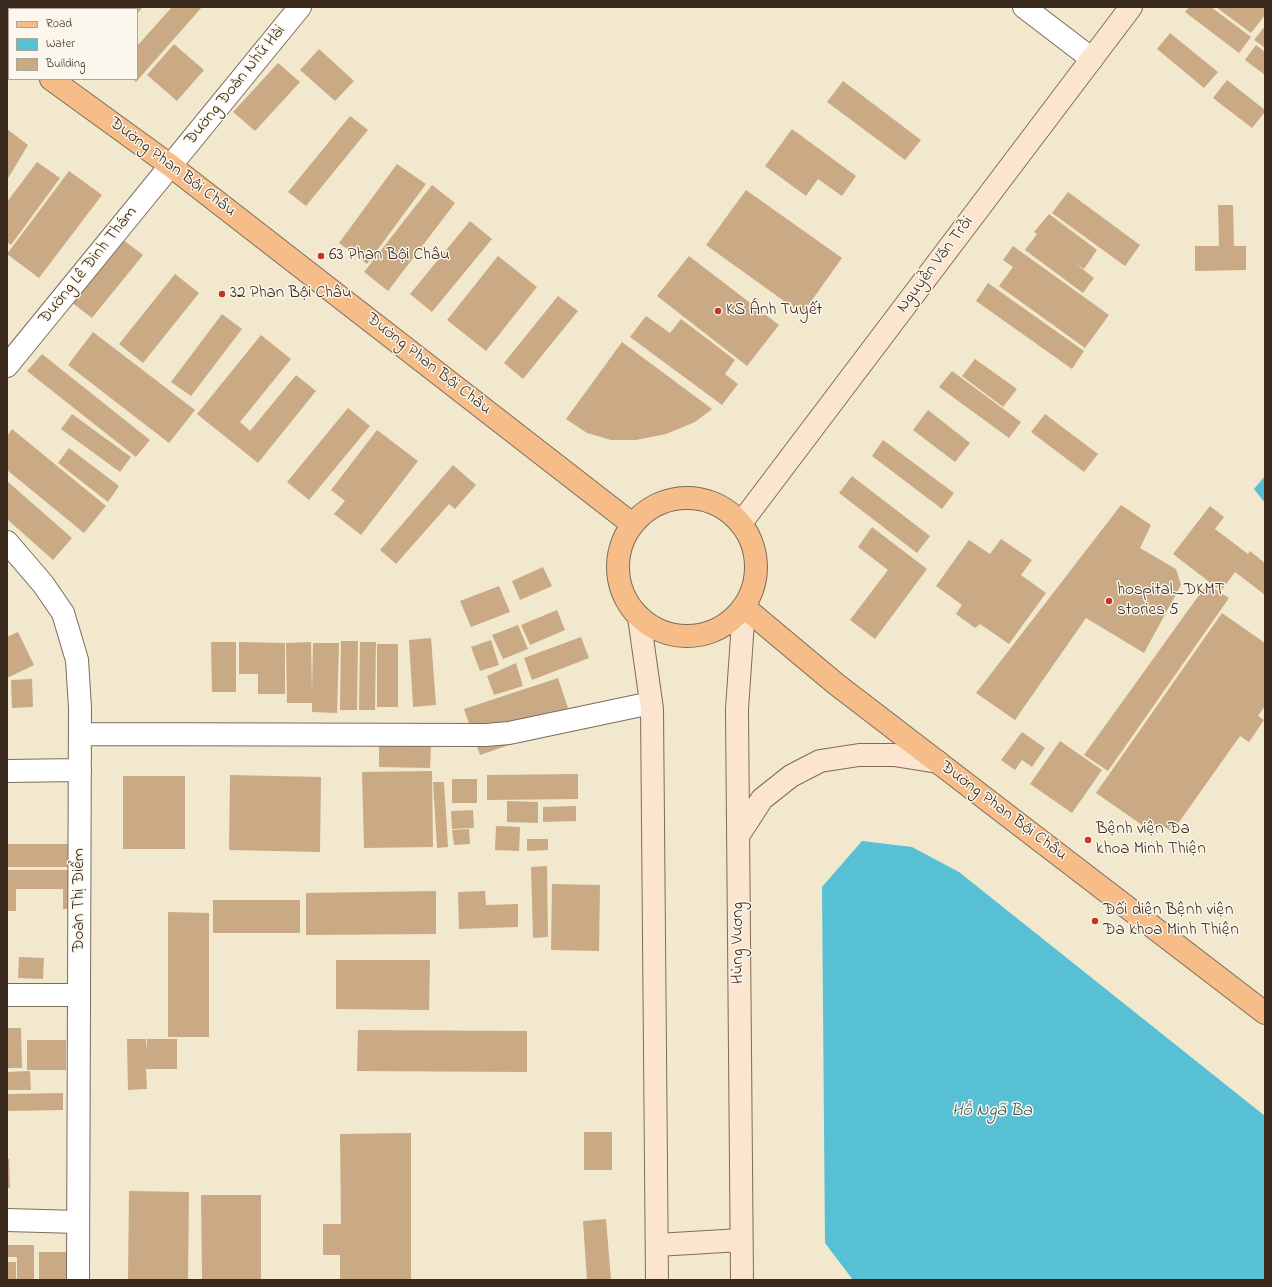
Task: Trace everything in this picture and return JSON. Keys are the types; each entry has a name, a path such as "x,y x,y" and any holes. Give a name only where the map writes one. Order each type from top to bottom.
{"main road":[{"name":"Nguyễn Văn Trỗi","path":"741,523 1131,7"},
{"name":"Đường Phan Bội Châu","path":"52,80 171,166 632,524"},
{"path":"686,497 707,500 726,509 741,523 752,542 756,564 754,587 744,607 726,624 705,633 682,636 659,630 639,618 626,601 618,582 617,561 622,541 632,524 647,510 666,501 686,497"},
{"name":"Đường Phan Bội Châu","path":"744,607 836,684 1265,1013"},
{"name":"Hùng Vương","path":"742,1280 737,708 744,607"},
{"path":"639,618 651,703 657,1280"},
{"path":"738,836 762,799 790,776 820,761 859,756 894,754 938,762"},
{"path":"657,1245 741,1240"}],"street":[{"name":"Đường Đoàn Nhữ Hài","path":"171,166 300,7"},
{"path":"1024,7 1092,59"},
{"name":"Đường Lê Đình Thám","path":"7,366 171,166"},
{"name":"Đoàn Thị Điểm","path":"7,542 42,584 63,613 77,660 80,708 78,1280"},
{"path":"80,734 486,735 509,733 651,703"},
{"path":"7,770 80,770"},
{"path":"7,995 79,995"},
{"path":"7,1220 78,1222"}],"water":[{"path":"1265,476 1265,503 1254,489"},
{"name":"Hồ Ngã Ba","path":"862,841 912,847 959,872 1265,1116 1265,1280 853,1280 825,1243 822,887"}],"building":[{"path":"29,7 64,7 63,8"},
{"path":"143,7 138,13 138,8 84,8"},
{"path":"172,7 202,7 138,80 138,45"},
{"path":"1189,7 1211,7 1251,37 1239,53 1185,12"},
{"path":"1216,7 1265,7 1265,15 1251,33"},
{"path":"1265,26 1265,48 1254,40"},
{"path":"1170,33 1218,72 1204,88 1157,49"},
{"path":"174,44 204,70 177,101 147,75"},
{"path":"1256,45 1265,52 1265,75 1245,60"},
{"path":"319,49 354,81 335,101 300,70"},
{"path":"278,63 300,82 255,131 233,112"},
{"path":"1227,80 1265,110 1252,128 1213,98"},
{"path":"843,81 921,140 905,160 827,102"},
{"path":"350,116 368,130 306,206 288,192"},
{"path":"7,129 28,145 7,180"},
{"path":"792,129 856,176 842,196 818,179 806,196 765,166"},
{"path":"37,162 60,178 11,245 7,242 7,202"},
{"path":"397,164 426,184 367,264 339,243"},
{"path":"69,171 102,195 39,278 7,254"},
{"path":"432,185 455,203 388,291 364,272"},
{"path":"746,190 842,258 802,314 706,245"},
{"path":"1068,192 1140,245 1125,266 1052,213"},
{"path":"1218,205 1233,205 1234,246 1246,246 1246,270 1195,271 1195,246 1219,246"},
{"path":"1049,214 1097,250 1084,269 1076,264 1094,278 1083,293 1025,250 1037,234 1034,232"},
{"path":"470,221 492,239 432,312 410,294"},
{"path":"122,239 143,255 92,318 71,302"},
{"path":"1013,246 1109,315 1085,348 999,286 1013,267 1003,260"},
{"path":"498,256 537,287 486,351 447,320"},
{"name":"KS Ánh Tuyết","path":"689,256 779,325 747,366 657,296"},
{"path":"175,274 199,293 143,363 119,344"},
{"path":"988,283 1084,351 1072,369 976,301"},
{"path":"558,296 578,311 523,379 504,363"},
{"path":"222,314 242,329 191,396 171,382"},
{"path":"646,316 670,333 681,319 735,360 725,374 738,384 722,405 630,337"},
{"path":"93,332 195,410 169,443 68,365"},
{"path":"261,335 291,359 240,422 250,431 296,375 316,391 258,463 197,414"},
{"path":"622,342 712,409 695,422 666,434 636,440 611,440 587,433 566,419"},
{"path":"42,354 150,440 136,457 27,371"},
{"path":"975,359 1017,389 1003,407 962,376"},
{"path":"952,371 1021,422 1009,438 939,387"},
{"path":"348,408 370,426 309,500 287,482"},
{"path":"928,410 970,443 955,462 913,430"},
{"path":"72,414 131,457 120,472 61,429"},
{"path":"1045,414 1098,454 1084,472 1031,432"},
{"path":"12,429 106,506 84,533 7,470 7,436"},
{"path":"377,430 418,461 361,535 334,514 345,501 331,490"},
{"path":"883,440 954,493 942,509 872,456"},
{"path":"69,448 119,486 108,502 58,463"},
{"path":"453,465 476,485 455,509 449,504 396,564 380,550"},
{"path":"852,476 930,536 917,553 839,493"},
{"path":"7,481 72,538 53,560 7,519"},
{"name":"hospital_DKMT stories 5","path":"1121,505 1151,525 1140,548 1176,569 1181,585 1144,653 1086,618 1015,720 976,693"},
{"path":"1210,506 1224,517 1215,529 1248,554 1250,551 1265,563 1265,595 1235,572 1221,591 1173,554"},
{"path":"872,527 927,569 875,639 850,620 888,570 858,547"},
{"path":"1001,539 1032,560 1021,575 1046,593 1009,644 980,624 975,628 956,614 962,605 936,586 969,540 990,554"},
{"path":"543,567 552,586 520,600 512,581"},
{"name":"hospital_DKMT stories 5","path":"1207,584 1229,598 1108,771 1084,755"},
{"path":"499,586 510,612 471,627 460,601"},
{"path":"557,610 565,630 530,645 521,625"},
{"path":"1222,613 1265,643 1265,706 1258,716 1264,720 1249,742 1240,736 1172,832 1162,825 1155,834 1096,793"},
{"path":"518,625 528,649 503,659 492,635"},
{"path":"18,632 34,665 7,678 7,637"},
{"path":"581,637 589,658 532,680 524,658"},
{"path":"431,638 436,705 413,707 409,640"},
{"path":"491,640 499,665 480,671 471,647"},
{"path":"341,641 358,641 357,710 340,710"},
{"path":"211,642 236,642 236,692 212,692"},
{"path":"239,642 285,643 285,694 258,694 258,674 239,674"},
{"path":"311,642 312,692 313,643 339,643 337,713 312,712 312,703 287,703 286,643"},
{"path":"360,642 376,642 375,710 359,710"},
{"path":"377,644 398,644 398,707 377,707"},
{"path":"516,663 523,686 494,695 487,676"},
{"path":"558,678 573,723 480,755 464,709"},
{"path":"32,679 33,707 12,708 11,680"},
{"path":"1022,732 1045,748 1032,767 1022,760 1015,770 1001,760"},
{"path":"1060,741 1102,770 1072,813 1030,784"},
{"path":"379,745 431,746 430,768 379,767"},
{"path":"432,771 433,847 364,848 362,772"},
{"path":"578,774 578,799 487,800 487,775"},
{"path":"230,775 321,777 320,852 229,850"},
{"path":"123,776 185,776 185,849 123,849"},
{"path":"452,779 477,779 477,803 452,803"},
{"path":"433,782 444,782 448,847 437,848"},
{"path":"507,801 538,802 538,823 507,822"},
{"path":"576,806 576,821 543,822 543,807"},
{"path":"473,810 474,828 452,829 451,811"},
{"path":"496,826 520,827 519,851 495,850"},
{"path":"469,829 470,844 454,845 452,830"},
{"path":"527,839 548,839 548,850 527,851"},
{"path":"7,844 72,844 72,867 7,867"},
{"path":"547,866 548,937 533,938 531,867"},
{"path":"7,870 76,870 76,909 63,909 63,889 16,889 16,911 7,911"},
{"path":"552,884 600,885 599,951 551,950"},
{"path":"436,891 436,934 306,935 306,893"},
{"path":"485,891 486,905 518,904 518,927 459,929 458,892"},
{"path":"213,900 300,900 300,933 213,933"},
{"path":"168,912 209,913 209,1037 168,1037"},
{"path":"19,957 44,958 43,979 18,978"},
{"path":"336,960 430,960 429,1010 336,1009"},
{"path":"7,1028 21,1028 22,1068 7,1068"},
{"path":"358,1030 527,1031 527,1072 357,1071"},
{"path":"127,1039 146,1039 146,1053 147,1039 177,1039 177,1069 146,1069 147,1089 128,1090"},
{"path":"27,1040 66,1040 66,1070 27,1070"},
{"path":"30,1071 31,1090 7,1090 7,1072"},
{"path":"63,1093 63,1110 7,1111 7,1094"},
{"path":"584,1132 612,1132 612,1170 584,1170"},
{"path":"411,1133 411,1280 340,1280 340,1255 323,1255 323,1224 341,1224 340,1134"},
{"path":"7,1159 9,1159 10,1188 7,1188"},
{"path":"129,1191 189,1192 188,1280 128,1280"},
{"path":"201,1195 261,1195 261,1280 202,1280"},
{"path":"606,1219 611,1280 587,1280 583,1221"},
{"path":"7,1245 34,1245 34,1280 17,1280 17,1257 7,1257"},
{"path":"39,1252 74,1252 74,1280 39,1280"},
{"path":"7,1262 16,1262 16,1280 7,1280"}],"place":[{"name":"63 Phan Bội Châu","path":"321,256"},
{"name":"32 Phan Bội Châu","path":"222,294"},
{"name":"KS Ánh Tuyết","path":"718,311"},
{"name":"hospital_DKMT stories 5","path":"1109,601"},
{"name":"Bệnh viện Đa khoa Minh Thiện","path":"1088,840"},
{"name":"Đối diện Bệnh viện Đa khoa Minh Thiện","path":"1095,921"}]}
